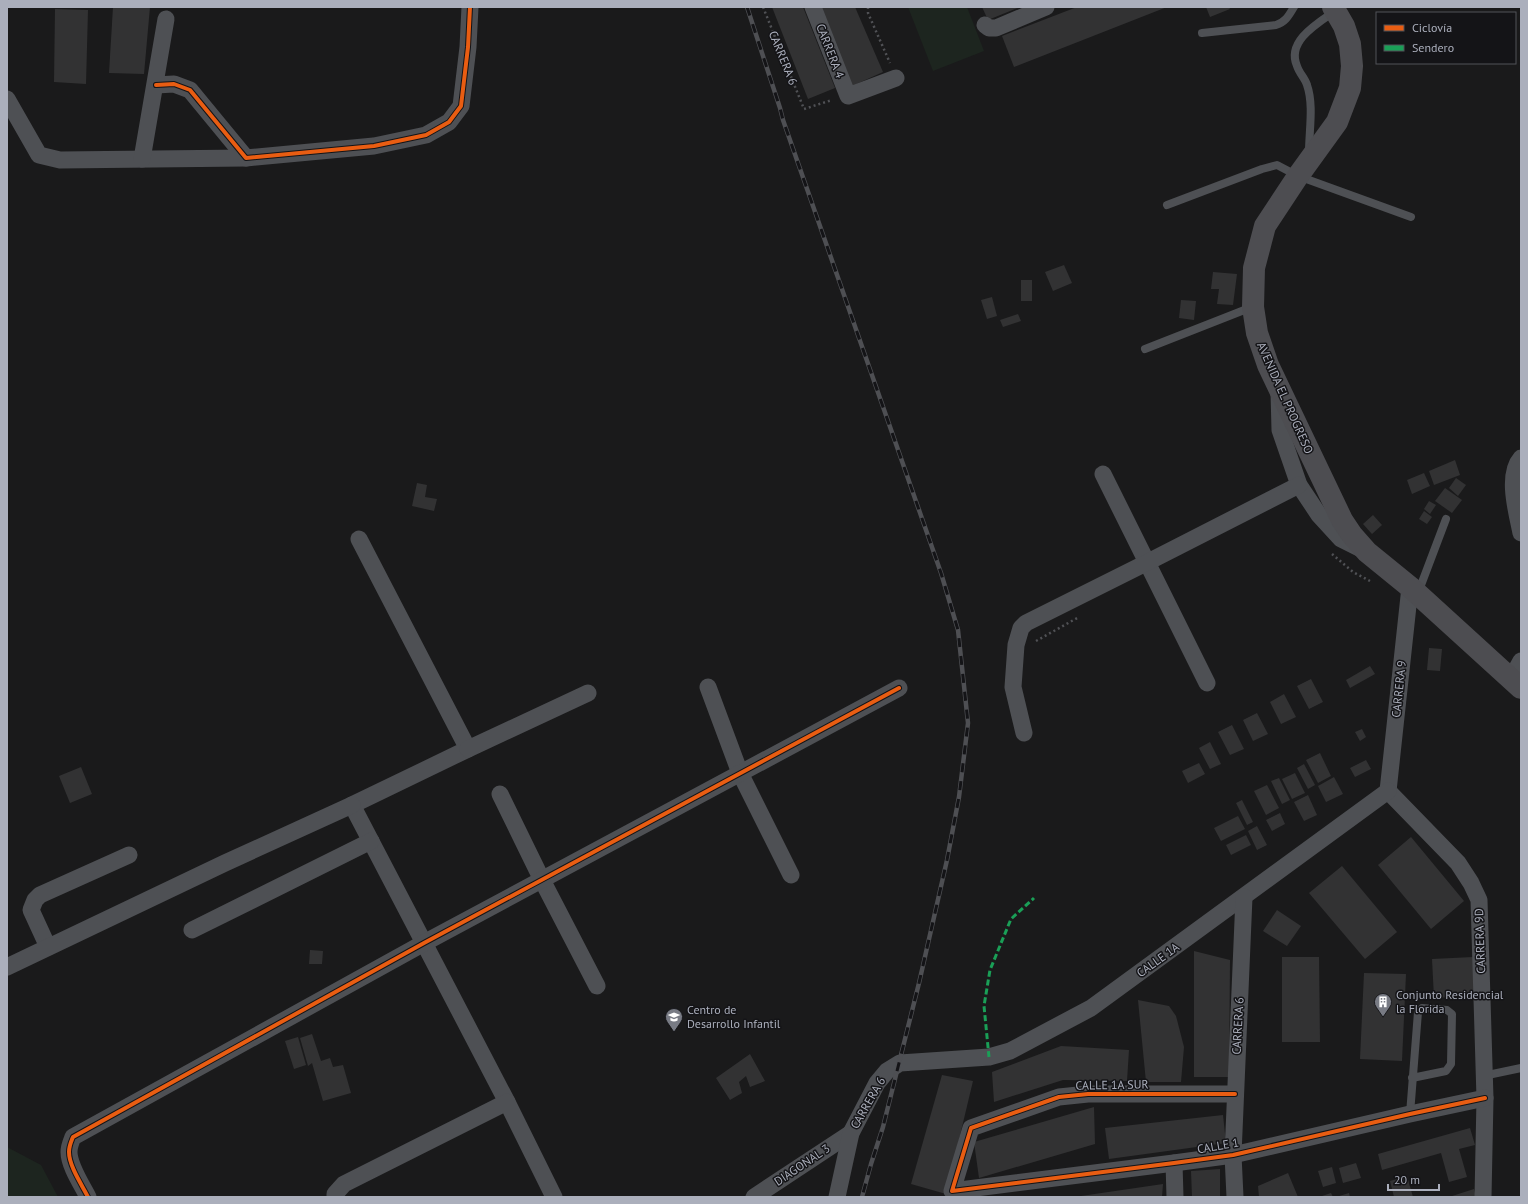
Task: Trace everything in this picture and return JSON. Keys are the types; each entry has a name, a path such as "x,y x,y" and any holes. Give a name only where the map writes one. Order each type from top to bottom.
{"main road":[{"name":"AVENIDA EL PROGRESO","path":"1334,9 1344,26 1350,44 1352,66 1350,88 1337,122 1303,169 1265,226 1254,268 1253,307 1257,333 1278,388 1342,520 1352,535 1367,552 1518,676"}],"street":[{"path":"7,99 39,156 60,160 246,158 374,146 426,135 449,122 461,106 468,47 470,7"},
{"name":"CARRERA 4","path":"813,7 848,96"},
{"path":"985,25 989,28 996,28 1046,7"},
{"path":"142,159 156,85 166,19"},
{"path":"848,96 896,78"},
{"path":"156,85 174,84 190,90 246,158"},
{"path":"1278,388 1280,430 1299,485 1319,515 1341,539 1367,552"},
{"path":"1521,458 1518,461 1513,482 1521,533"},
{"path":"1103,474 1207,683"},
{"path":"1024,733 1013,687 1016,645 1021,628 1026,623 1299,485"},
{"path":"359,539 468,749"},
{"name":"CARRERA 9","path":"1388,790 1414,590"},
{"path":"708,687 740,773 791,875"},
{"path":"88,1197 77,1176 69,1154 70,1146 74,1137 424,943 899,688"},
{"path":"7,967 588,693"},
{"name":"CALLE 1A","path":"900,1063 989,1058 1010,1051 1091,1008 1388,790"},
{"name":"CARRERA 9D","path":"1388,790 1458,863 1471,883 1479,900 1483,1076 1485,1098 1483,1197"},
{"path":"500,794 542,880 597,986"},
{"path":"352,805 507,1102 554,1197"},
{"path":"192,930 371,841"},
{"path":"48,947 31,910 35,900 40,895 129,855"},
{"name":"CARRERA 6","path":"1232,1155 1244,897"},
{"name":"CARRERA 6","path":"837,1197 851,1133 877,1083 887,1071 900,1063"},
{"name":"CALLE 1A SUR","path":"952,1191 971,1128 1059,1097 1088,1094 1235,1094"},
{"name":"CALLE 1","path":"952,1191 1232,1155 1485,1098"},
{"path":"336,1197 335,1194 344,1184 507,1102"},
{"name":"DIAGONAL 3","path":"754,1197 851,1133"},
{"path":"1232,1155 1235,1197"},
{"path":"1174,1163 1175,1197"}],"lane":[{"path":"1202,33 1276,25 1282,23 1287,18 1294,7"},
{"path":"1303,169 1310,106 1307,84 1296,66 1294,55 1296,47 1312,27 1334,9"},
{"path":"1168,205 1262,169 1277,165 1303,169 1411,218"},
{"path":"1145,348 1253,307"},
{"path":"1414,590 1446,519"},
{"path":"1410,1114 1412,1078 1418,1012 1422,1008 1447,1010 1452,1014 1451,1064 1446,1071 1412,1078"},
{"path":"1483,1076 1521,1068"}],"path":[{"path":"868,7 868,13 896,78"},
{"path":"1328,550 1353,572 1373,582"},
{"path":"1016,651 1085,614"}],"shaded area":[{"path":"908,7 967,7 984,51 933,71"},
{"path":"7,1147 41,1165 58,1197 7,1197"}],"building":[{"path":"113,7 150,7 144,74 109,73"},
{"path":"772,7 803,7 835,88 808,99"},
{"path":"819,7 855,7 883,72 852,86"},
{"path":"982,7 1020,7 988,20"},
{"path":"1077,7 1167,7 1014,67 1002,36"},
{"path":"1206,7 1229,7 1230,9 1210,17"},
{"path":"55,9 88,10 86,84 54,82"},
{"path":"1064,265 1072,283 1053,291 1045,272"},
{"path":"1213,272 1237,274 1233,305 1217,304 1219,289 1211,289"},
{"path":"1021,280 1032,280 1032,301 1021,301"},
{"path":"992,297 997,316 987,319 981,300"},
{"path":"1181,300 1196,301 1194,320 1179,318"},
{"path":"1018,314 1021,321 1003,327 1000,320"},
{"path":"1455,460 1460,475 1434,485 1429,471"},
{"path":"1424,473 1430,486 1412,494 1407,480"},
{"path":"1456,478 1466,485 1458,496 1449,488"},
{"path":"417,483 427,485 425,497 437,499 434,511 412,506"},
{"path":"1445,488 1462,500 1452,513 1435,501"},
{"path":"1429,501 1436,505 1430,514 1424,509"},
{"path":"1424,511 1432,517 1427,524 1419,519"},
{"path":"1373,515 1382,525 1372,534 1363,524"},
{"path":"1429,648 1442,649 1440,671 1427,670"},
{"path":"1370,666 1375,674 1350,688 1346,680"},
{"path":"1311,679 1323,702 1309,709 1297,686"},
{"path":"1284,694 1296,717 1281,724 1270,702"},
{"path":"1257,713 1268,734 1253,741 1243,720"},
{"path":"1232,725 1244,749 1230,755 1218,732"},
{"path":"1362,729 1366,737 1360,741 1355,732"},
{"path":"1210,742 1221,764 1210,769 1199,748"},
{"path":"1320,753 1331,776 1318,783 1306,760"},
{"path":"1366,760 1371,769 1355,777 1350,768"},
{"path":"1199,763 1205,774 1188,783 1182,771"},
{"path":"1304,764 1315,785 1308,789 1297,768"},
{"path":"81,767 92,794 70,803 59,776"},
{"path":"1295,773 1305,793 1292,799 1282,779"},
{"path":"1334,777 1343,794 1326,802 1318,786"},
{"path":"1279,778 1290,800 1282,804 1271,781"},
{"path":"1267,785 1279,808 1266,815 1254,791"},
{"path":"1308,795 1317,815 1304,821 1294,802"},
{"path":"1242,800 1253,822 1247,825 1236,803"},
{"path":"1280,813 1285,824 1272,831 1266,820"},
{"path":"1238,816 1245,829 1221,841 1214,828"},
{"path":"1257,826 1267,845 1257,850 1248,831"},
{"path":"1246,835 1251,845 1231,855 1226,845"},
{"path":"1411,837 1464,901 1431,929 1378,865"},
{"path":"1342,866 1397,932 1365,959 1309,893"},
{"path":"1277,910 1301,926 1287,946 1263,931"},
{"path":"310,950 323,951 322,964 309,964"},
{"path":"1194,951 1230,960 1229,1077 1194,1077"},
{"path":"1282,957 1319,957 1320,1042 1282,1042"},
{"path":"1473,957 1475,996 1434,998 1432,959"},
{"name":"Conjunto Residencial la Florida","path":"1364,973 1406,974 1402,1061 1360,1059"},
{"path":"1138,1000 1169,1006 1176,1016 1184,1047 1181,1082 1146,1082"},
{"path":"312,1034 321,1061 330,1058 333,1067 343,1065 351,1093 323,1101 312,1063 308,1066 300,1038"},
{"path":"298,1037 306,1065 294,1069 285,1041"},
{"path":"1061,1046 1129,1050 1127,1081 1063,1080 994,1102 992,1072"},
{"path":"750,1054 765,1081 750,1087 746,1076 739,1082 742,1093 730,1100 716,1078"},
{"path":"942,1075 973,1081 946,1194 911,1184"},
{"path":"1094,1107 1095,1144 979,1178 974,1142"},
{"path":"1223,1115 1226,1143 1109,1159 1105,1128"},
{"path":"1470,1128 1475,1145 1459,1149 1467,1177 1449,1182 1441,1153 1382,1170 1378,1154"},
{"path":"1356,1163 1361,1178 1343,1183 1339,1168"},
{"path":"1332,1167 1336,1183 1323,1187 1318,1171"},
{"path":"1220,1169 1220,1197 1192,1197 1191,1171"},
{"path":"1288,1173 1298,1197 1259,1197 1258,1186"},
{"path":"1407,1176 1413,1197 1394,1197 1390,1181"},
{"path":"1163,1184 1162,1197 1081,1197 1081,1196"},
{"path":"1474,1189 1476,1197 1449,1197"},
{"path":"1331,1193 1333,1197 1319,1197"},
{"path":"1349,1193 1350,1197 1336,1197"}],"railway":[{"path":"747,7 783,120 941,573 958,630 968,723 959,797 947,860 919,983 883,1127 862,1197"}],"marked path":[{"path":"989,1057 984,1006 990,970 1011,919 1034,898"}],"cycle path":[{"path":"156,85 174,84 190,90 246,158 374,146 426,135 449,122 461,106 468,47 470,7"},
{"path":"88,1197 71,1163 69,1148 73,1137 424,943 899,688"},
{"path":"1235,1094 1088,1094 1059,1097 971,1128 952,1191 1233,1155 1485,1098"}],"place":[{"name":"Conjunto Residencial la Florida","path":"1383,1017"},
{"name":"Centro de Desarrollo Infantil","path":"674,1032"}]}
